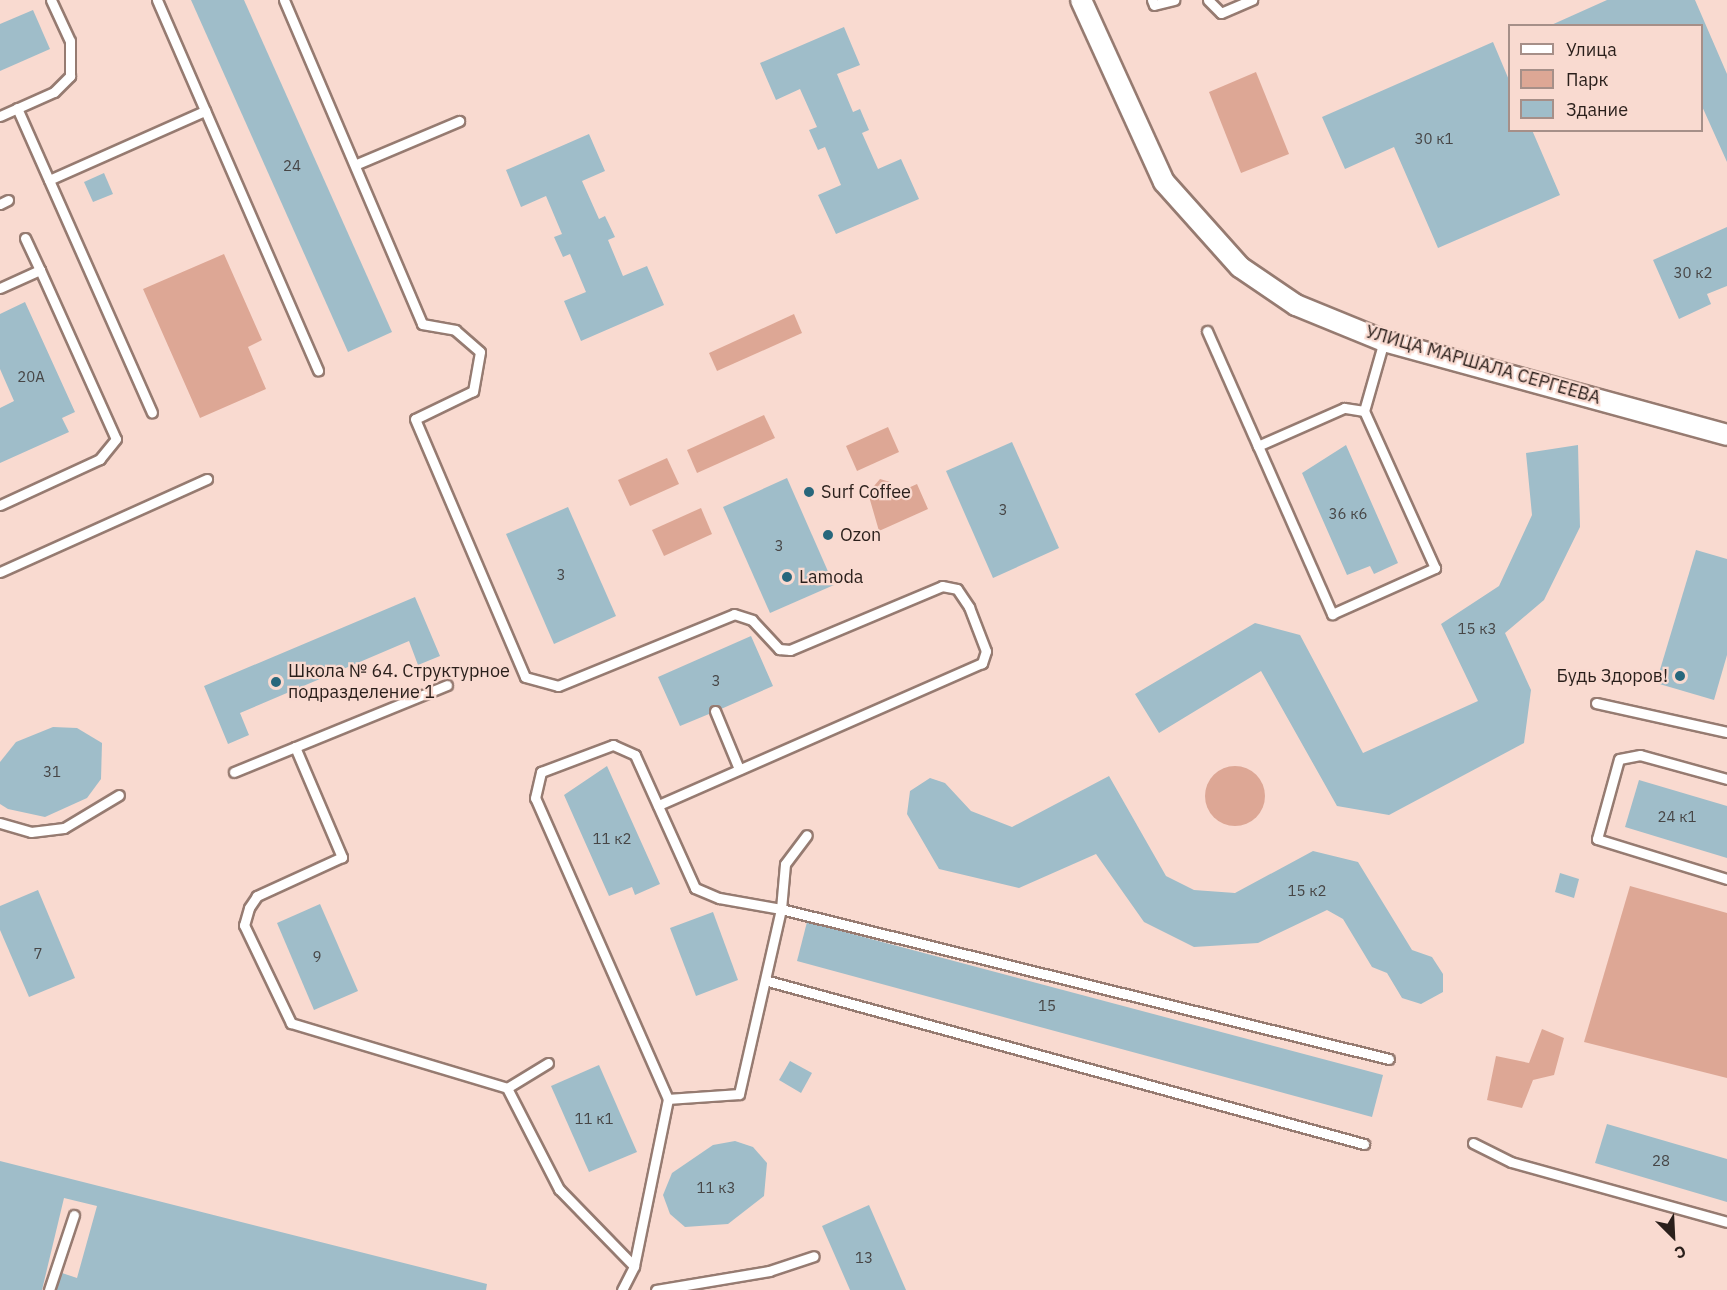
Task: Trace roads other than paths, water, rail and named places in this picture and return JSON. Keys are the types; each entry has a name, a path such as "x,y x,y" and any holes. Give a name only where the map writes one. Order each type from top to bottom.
{"street":[{"name":"УЛИЦА МАРШАЛА СЕРГЕЕВА","path":"1081,0 1164,182 1206,233 1240,267 1296,305 1384,341 1727,435"}],"lane":[{"path":"0,116 54,92 70,76 70,41 51,0"},
{"path":"157,0 318,371"},
{"path":"284,0 357,164 422,324 455,330 480,352 473,391 415,418 525,677 558,686 734,614 752,620 779,649 790,650 942,586 950,585 963,597 986,651 982,663 658,805"},
{"path":"1152,0 1154,5 1174,0"},
{"path":"1208,0 1221,13 1252,0"},
{"path":"17,108 152,412"},
{"path":"49,180 205,111"},
{"path":"357,164 459,121"},
{"path":"0,505 100,459 116,439 25,238"},
{"path":"0,288 40,270"},
{"path":"1207,331 1332,614 1435,568 1364,411 1384,341"},
{"path":"1258,446 1344,408 1364,411"},
{"path":"0,572 207,479"},
{"path":"234,772 447,685"},
{"path":"1596,703 1727,732"},
{"path":"715,711 739,768"},
{"path":"622,1290 634,1266 668,1099 536,798 535,785 541,772 555,763 613,745 635,755 695,888 1389,1059"},
{"path":"295,747 342,856 257,896 249,908 244,925 291,1023 507,1088 559,1189 634,1266"},
{"path":"1727,779 1640,755 1619,759 1597,839 1727,879"},
{"path":"0,823 31,832 64,828 119,795"},
{"path":"668,1099 739,1094 768,981 785,864 807,835"},
{"path":"768,981 1364,1144"},
{"path":"507,1088 548,1063"},
{"path":"1473,1143 1511,1162 1727,1222"},
{"path":"49,1290 74,1215"},
{"path":"656,1290 769,1271 814,1256"}],"place":[{"name":"Surf Coffee","path":"809,492"},
{"name":"Ozon","path":"828,535"},
{"name":"Lamoda","path":"787,577"},
{"name":"Будь Здоров!","path":"1680,676"},
{"name":"Школа № 64. Структурное подразделение 1","path":"276,682"}]}
